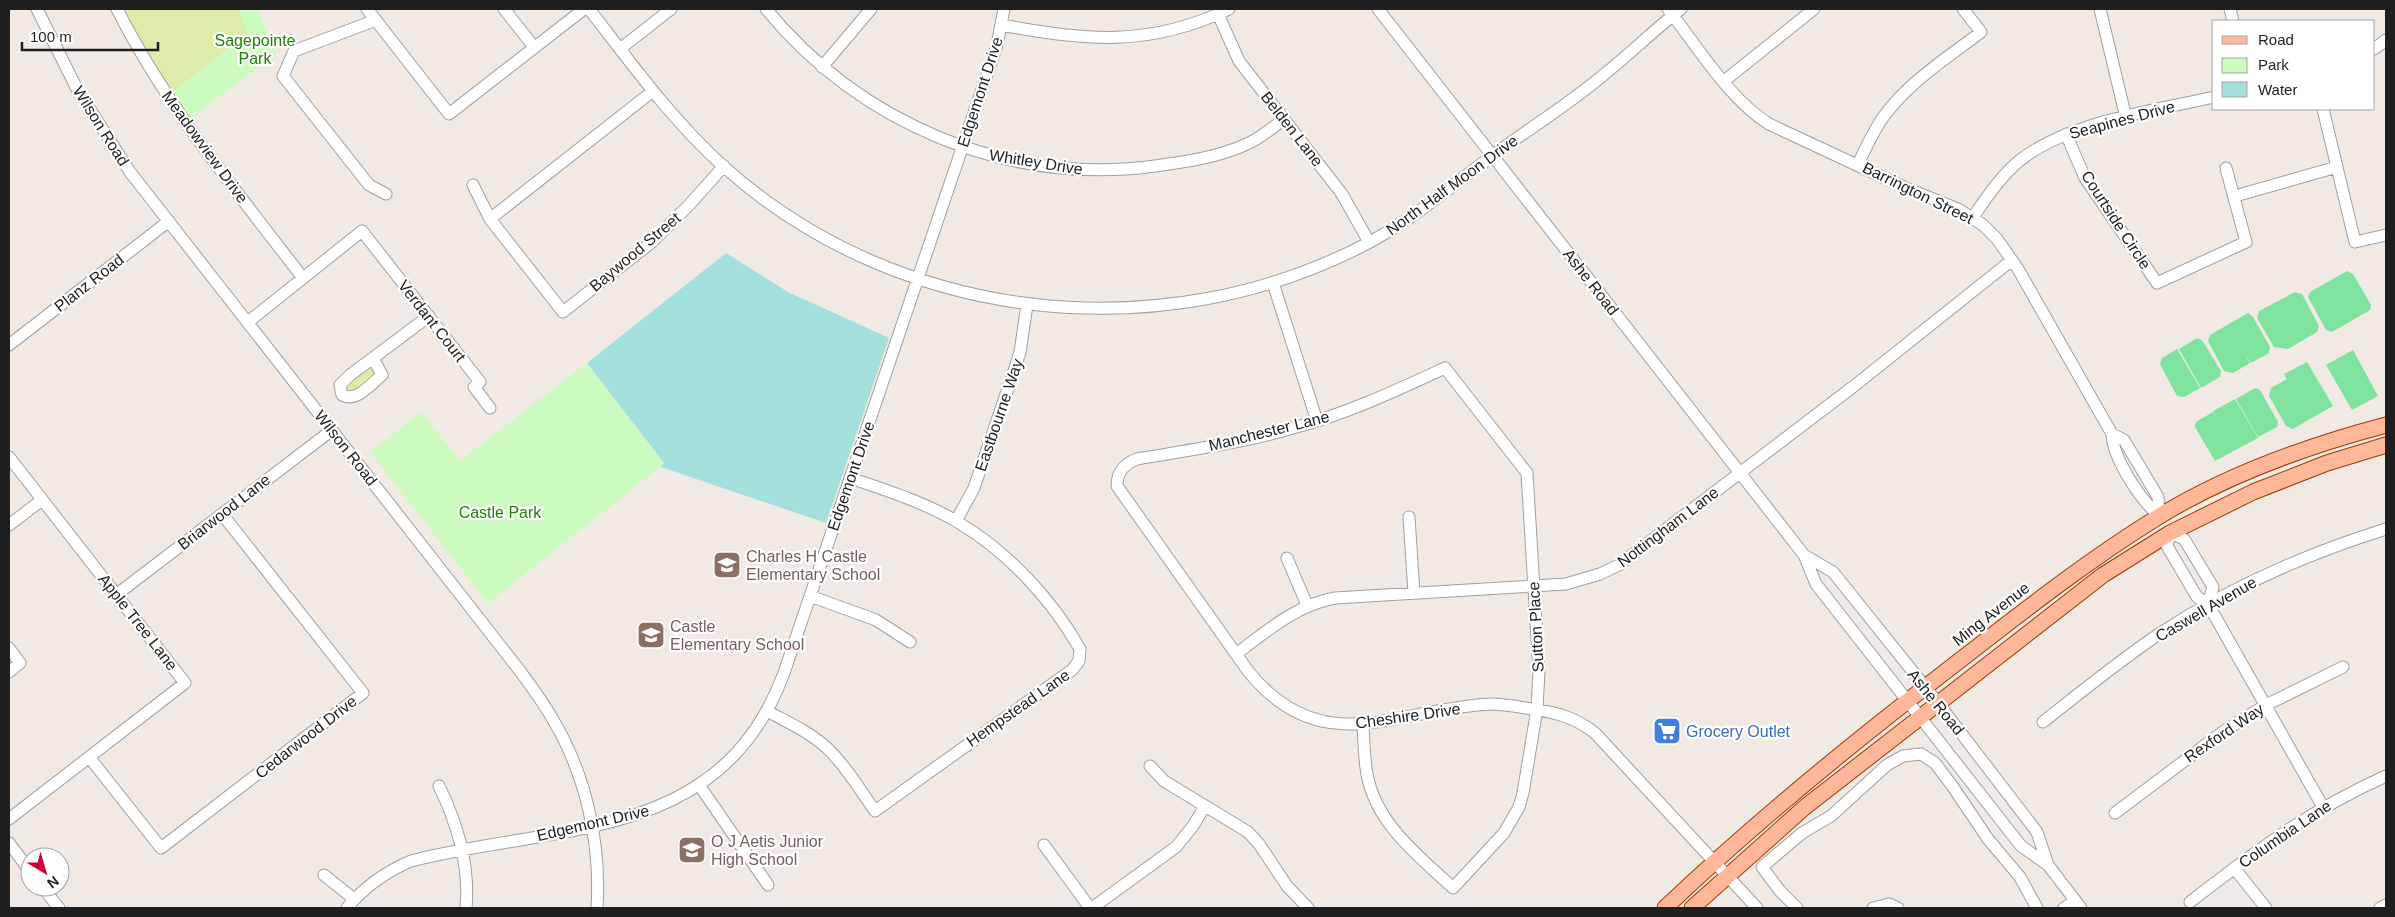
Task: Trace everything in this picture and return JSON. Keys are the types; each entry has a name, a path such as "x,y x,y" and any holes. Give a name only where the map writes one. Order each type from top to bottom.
{"main road":[{"name":"Ming Avenue","path":"1665,908 1713,862 1792,793 1908,700 2064,580 2159,516 2224,483 2309,447 2386,425"},
{"path":"2103,575 2170,533 2209,512 2282,479 2386,445"},
{"path":"2170,533 2179,514 2224,483"},
{"path":"1692,908 1805,807 2103,575 2154,530 2159,516"}],"street":[{"name":"Wilson Road","path":"37,9 78,89 103,132 130,172 520,671 552,718 576,768 592,825 596,855 597,908"},
{"name":"Meadowview Drive","path":"118,9 152,72 176,110 303,278"},
{"path":"367,9 449,114 584,9"},
{"path":"504,9 534,47"},
{"name":"North Half Moon Drive","path":"589,9 653,91 695,139 724,166 772,205 823,237 858,255 918,279 959,292 1027,305 1077,309 1156,307 1196,302 1273,283 1333,260 1410,218 1606,74 1674,11"},
{"path":"620,49 671,9"},
{"name":"Whitley Drive","path":"766,9 800,47 822,67 881,110 935,137 994,157 1052,168 1082,170 1142,168 1172,164 1230,150 1260,137 1284,118"},
{"path":"822,67 872,9"},
{"name":"Edgemont Drive","path":"350,904 373,882 395,868 411,861 592,825 643,813 679,798 699,785 732,758 750,737 767,711 781,680 963,147 1002,25 1004,9"},
{"path":"1002,25 1056,35 1107,38 1158,33 1229,9"},
{"name":"Ashe Road","path":"1378,9 1804,554 1816,584 2020,846 2048,865 2078,904"},
{"path":"1724,81 1814,9"},
{"path":"1858,164 1872,135 1896,102 1917,82 1981,32 1963,9"},
{"path":"2100,9 2126,118"},
{"name":"Barrington Street","path":"1674,11 1724,81 1745,106 1769,124 1973,217 1997,239 2012,260 2112,434 2124,440 2158,497 2159,516"},
{"name":"Belden Lane","path":"1218,14 1239,61 1342,194 1369,242"},
{"path":"376,20 294,51 283,76 369,185 386,194"},
{"path":"2375,48 2386,40"},
{"path":"473,185 490,219 653,91"},
{"name":"Seapines Drive","path":"1973,217 1994,187 2019,162 2036,149 2066,134 2212,97"},
{"path":"2322,110 2355,242 2386,235"},
{"name":"Courtside Circle","path":"2066,134 2085,178 2157,283 2246,242 2226,168"},
{"name":"Baywood Street","path":"490,219 562,312 652,242 683,212 724,166"},
{"path":"2235,196 2337,168"},
{"name":"Planz Road","path":"9,345 169,221"},
{"name":"Verdant Court","path":"303,278 362,231 480,382 474,388 490,408"},
{"name":"Nottingham Lane","path":"1236,654 1295,611 1335,598 1534,586 1583,580 1619,566 1854,386 2012,260"},
{"path":"248,322 303,278"},
{"path":"1273,283 1316,421"},
{"name":"Eastbourne Way","path":"956,521 974,488 1015,368 1020,352 1027,305"},
{"path":"374,358 429,316"},
{"name":"Manchester Lane","path":"1119,473 1130,462 1137,459 1256,438 1316,421 1390,394 1445,368"},
{"name":"Sutton Place","path":"1363,725 1367,775 1378,807 1398,835 1453,888 1504,833 1516,813 1523,793 1537,710 1539,670 1527,473 1445,368"},
{"name":"Briarwood Lane","path":"116,595 332,430"},
{"name":"Apple Tree Lane","path":"9,458 185,683 9,819"},
{"name":"Cheshire Drive","path":"1119,473 1116,486 1119,492 1236,654 1265,690 1292,709 1328,722 1363,725 1490,704 1537,710 1573,718 1595,733 1757,908"},
{"name":"Hempstead Lane","path":"767,711 810,736 826,748 838,760 875,811 1076,666 1081,656 1080,649 1043,596 1008,559 956,521 910,499 850,478"},
{"path":"9,525 42,500"},
{"name":"Cedarwood Drive","path":"89,757 161,848 363,693 222,514"},
{"path":"1409,517 1414,593"},
{"name":"Caswell Avenue","path":"2043,722 2131,654 2208,604 2309,556 2386,529"},
{"path":"2208,604 2213,587 2184,539 2170,533 2167,546 2196,597 2208,604 2323,807"},
{"name":"Ashe Road","path":"1804,554 1833,572 1938,703 2037,832 2048,865"},
{"path":"1287,558 1307,606"},
{"path":"810,596 876,620 910,642"},
{"path":"9,648 20,663 9,672"},
{"name":"Rexford Way","path":"2115,813 2201,747 2266,705 2343,667"},
{"path":"1797,908 1780,891 1762,867 1802,833 1831,816 1887,765 1903,756 1921,754 1935,763 1988,839 2020,877 2037,908"},
{"path":"1150,766 1164,781 1248,832 1259,844 1287,886 1306,908"},
{"name":"Columbia Lane","path":"2190,902 2271,840 2323,807 2386,776"},
{"path":"699,785 768,885"},
{"path":"440,786 451,809 463,850 466,876 466,908"},
{"path":"1044,845 1091,908 1176,847 1194,826 1205,806"},
{"path":"9,843 20,858"},
{"path":"2234,868 2266,908"},
{"path":"324,875 350,904"},
{"path":"50,897 59,908"},
{"path":"1873,908 1889,904 1898,908"},
{"path":"2064,908 2078,904"},
{"path":"2380,908 2386,905"}],"green space":[{"path":"118,9 239,9 248,33 173,92"},
{"name":"Sagepointe Park","path":"239,9 245,11 257,9 276,53 270,67 262,65 191,118 173,92 247,33"},
{"path":"2347,271 2353,274 2371,305 2370,310 2332,332 2326,330 2308,297 2310,292"},
{"path":"2295,292 2302,294 2319,326 2317,332 2288,349 2274,347 2257,318 2259,311"},
{"path":"2248,313 2253,317 2270,347 2269,353 2251,363 2244,353 2250,363 2233,373 2224,371 2208,341 2210,335"},
{"path":"2197,338 2202,340 2221,371 2220,377 2201,388 2179,349"},
{"path":"2177,349 2200,388 2184,397 2177,396 2160,364 2162,358"},
{"path":"2353,350 2378,396 2352,410 2326,365"},
{"path":"2307,362 2333,406 2293,429 2286,426 2269,396 2271,388 2287,379 2284,374"},
{"name":"Castle Park","path":"587,363 664,464 488,603 370,452 421,412 460,461"},
{"path":"368,367 373,370 375,375 353,396 342,388"},
{"path":"2255,388 2260,390 2278,422 2277,427 2258,437 2236,399"},
{"path":"2235,399 2258,438 2215,461 2195,427 2196,422 2213,412 2218,420 2213,411"}],"water":[{"path":"726,253 788,292 889,338 826,523 661,467 664,463 587,363"}],"place":[{"name":"Charles H Castle Elementary School","path":"727,565"},
{"name":"Castle Elementary School","path":"651,635"},
{"name":"Grocery Outlet","path":"1667,731"},
{"name":"O J Aetis Junior High School","path":"692,850"}]}
